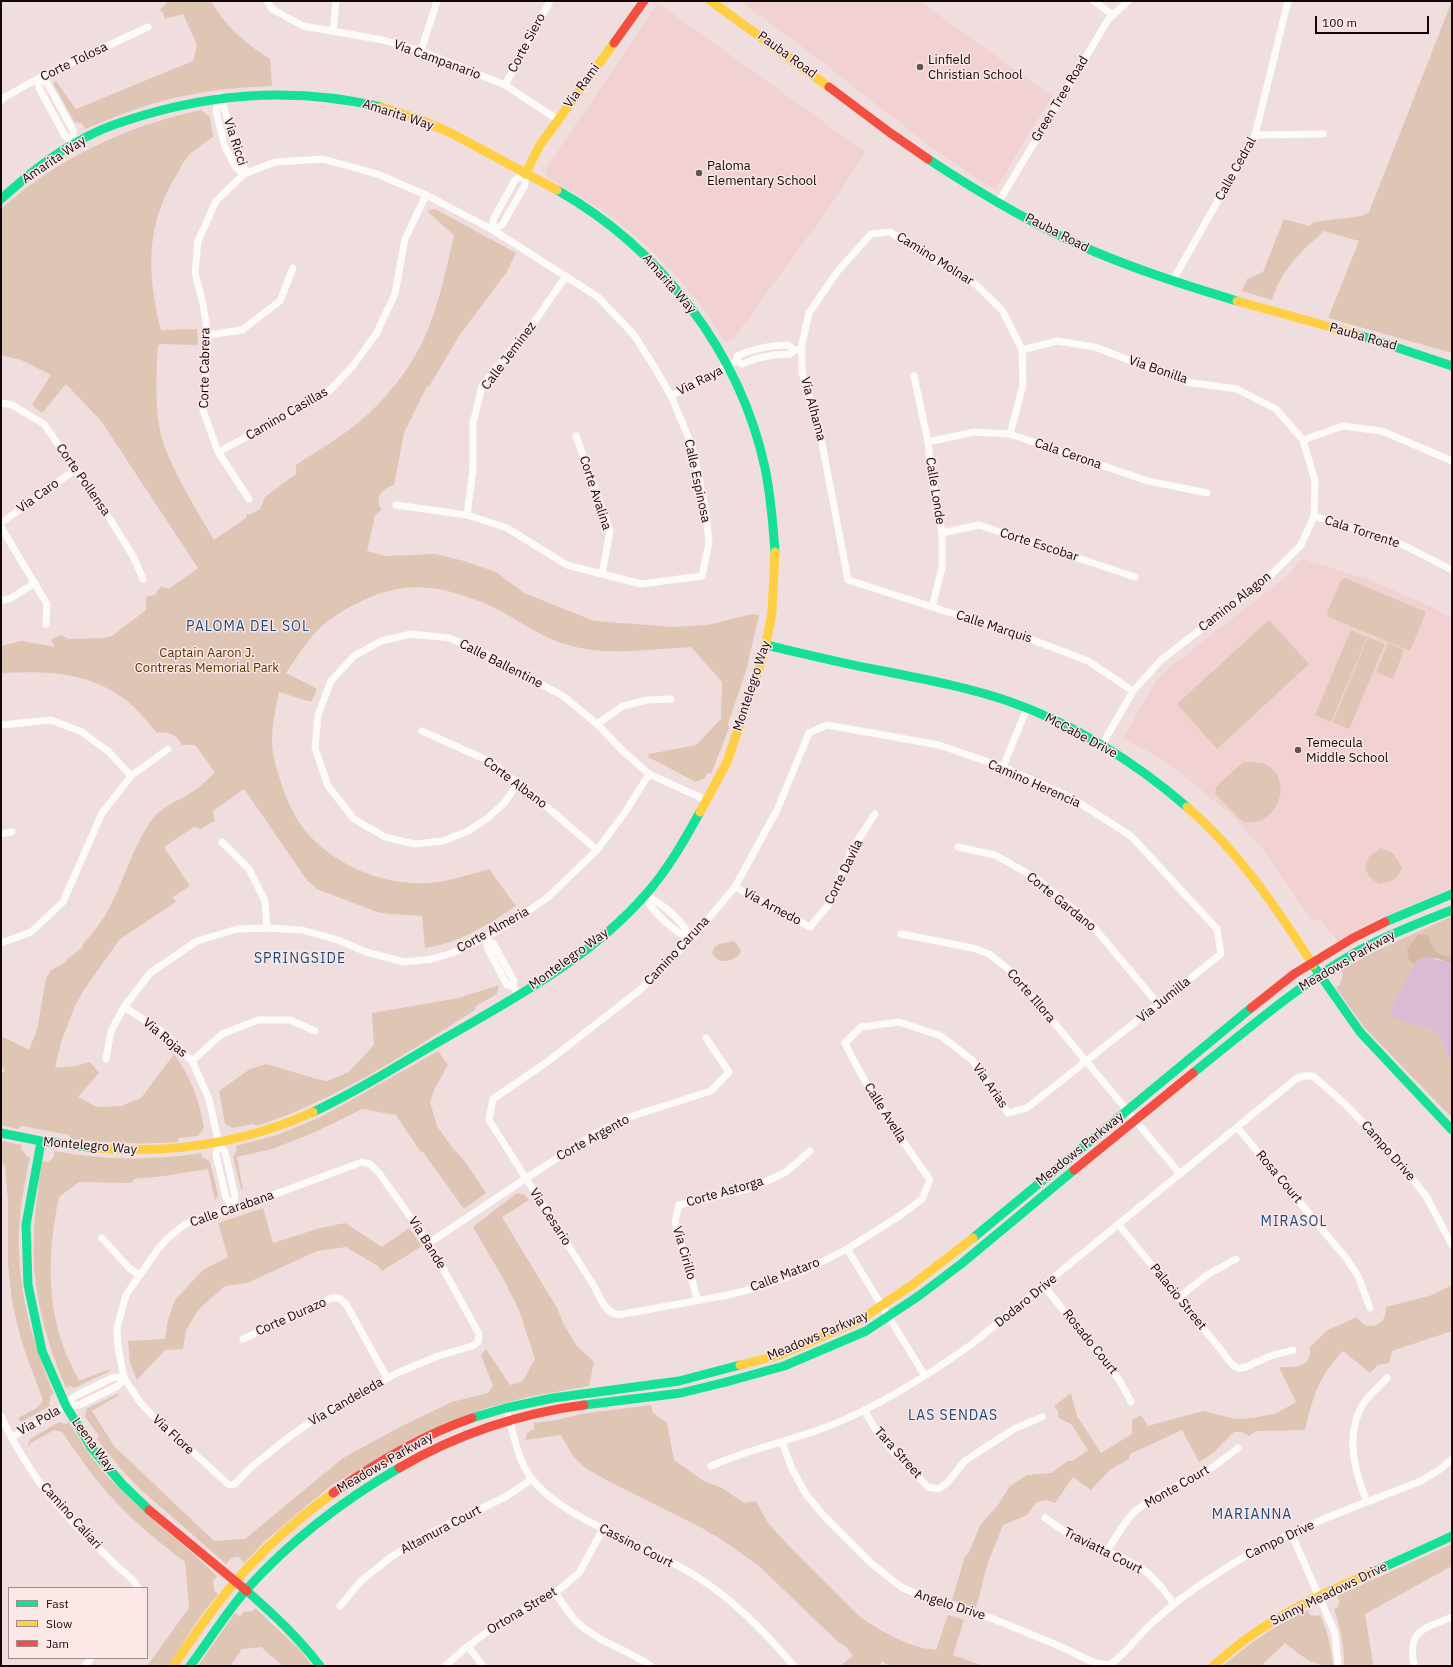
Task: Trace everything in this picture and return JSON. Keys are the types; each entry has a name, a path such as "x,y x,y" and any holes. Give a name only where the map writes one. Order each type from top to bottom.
{"street":[{"name":"Via Campanario","path":"267,1 272,9 303,26 383,40 421,52 505,85 558,120"},
{"path":"333,31 336,1"},
{"path":"421,52 437,1"},
{"name":"Corte Siero","path":"505,85 550,1"},
{"name":"Via Rami","path":"525,174 515,180 500,206 493,220 493,230 502,225 525,185 525,174 540,145 644,1"},
{"name":"Pauba Road","path":"711,1 798,63 916,151 958,179 998,202 1091,250 1172,282 1376,340 1452,366"},
{"path":"1094,1 1113,15"},
{"name":"Green Tree Road","path":"998,202 1108,20 1128,1"},
{"name":"Calle Cedral","path":"1172,282 1255,135 1288,1"},
{"name":"Corte Tolosa","path":"1,101 5,97 40,78 148,27"},
{"path":"40,78 48,83 73,130 73,143"},
{"name":"Amarita Way","path":"1,199 35,170 73,143 106,128 185,104 219,98 264,93 298,93 364,103 426,122 450,133 473,144 585,207 627,239 648,258 673,285 694,313 729,366"},
{"name":"Via Ricci","path":"219,98 216,111 225,147 236,168 244,174"},
{"path":"1255,135 1323,134"},
{"name":"Corte Cabrera","path":"249,499 218,452 203,410 208,335 203,304 195,273 198,241 216,201 244,174 275,162 323,159 377,174 426,195 493,230"},
{"name":"Camino Casillas","path":"218,452 294,412 328,392 352,367 376,334 395,294 405,239 426,195"},
{"name":"Calle Espinosa","path":"493,230 598,297 634,335 671,396 692,446 705,506 709,542 702,576 641,584 602,574"},
{"name":"Camino Molnar","path":"871,234 890,232 930,258 974,282 1002,310 1022,350 1023,385 1010,434"},
{"name":"Via Alhama","path":"848,580 820,433 802,373 798,350 802,344 809,313 836,272 871,234"},
{"path":"208,335 242,330 280,301 293,268"},
{"name":"Calle Jeminez","path":"467,515 473,469 473,423 482,386 537,318 566,276"},
{"name":"Via Bonilla","path":"1022,350 1057,340 1095,347 1186,382 1237,389 1276,409 1303,440"},
{"path":"775,345 788,345 798,350 790,354 758,358 742,364 738,361 737,356 755,348 775,345"},
{"name":"Via Raya","path":"671,396 738,361"},
{"name":"Montelegro Way","path":"1,1133 41,1142 127,1152 177,1150 219,1144 270,1129 308,1114 343,1097 518,995 567,964 606,934 645,896 680,849 727,762 766,645 772,614 775,552 769,488 762,454 752,419 729,366"},
{"name":"Calle Londe","path":"914,376 928,442 931,471 942,533 942,568 932,607"},
{"name":"Corte Pollensa","path":"1,403 12,406 44,424 108,516 133,556 143,579"},
{"path":"1303,440 1343,426 1382,430 1452,460"},
{"name":"Cala Cerona","path":"928,442 974,432 1010,434 1148,481 1207,493"},
{"name":"Corte Avalina","path":"576,436 610,531 602,574"},
{"name":"Camino Alagon","path":"1102,745 1133,691 1162,658 1267,579 1301,545 1314,516 1315,481 1303,440"},
{"name":"Via Caro","path":"1,523 76,469"},
{"path":"396,505 467,515 507,528 567,565 602,574"},
{"name":"Cala Torrente","path":"1314,516 1393,540 1452,570"},
{"name":"Corte Escobar","path":"942,533 979,525 1135,577"},
{"path":"1,528 35,583 46,604 46,624"},
{"name":"Calle Marquis","path":"848,580 1020,635 1088,662 1133,691"},
{"path":"1,601 11,598 35,583"},
{"name":"Calle Ballentine","path":"518,783 505,802 488,818 468,832 443,841 414,844 385,837 354,819 328,786 315,748 318,715 331,681 354,656 381,641 411,634 450,638 482,652 563,696 598,724 624,752 649,774 706,800"},
{"name":"McCabe Drive","path":"766,645 967,688 1027,708 1102,745 1169,792 1226,844 1247,868 1268,896 1320,974"},
{"path":"598,724 623,706 647,700 671,699"},
{"path":"1004,768 1027,708"},
{"path":"1,725 50,720 82,732 109,752 131,776"},
{"name":"Camino Herencia","path":"809,733 827,725 939,745 1004,768 1070,797 1131,836 1217,929"},
{"name":"Corte Albano","path":"422,731 491,762 597,850"},
{"name":"Camino Caruna","path":"489,1120 493,1099 547,1062 640,990 691,939 735,887 777,810 809,733"},
{"path":"1,943 31,932 63,902 102,813 131,776 168,749"},
{"name":"Corte Almeria","path":"106,1059 111,1031 124,1007 150,973 197,941 237,929 267,928 302,930 338,940 366,952 404,962 432,959 456,952 486,940 548,897 597,850 626,811 649,774"},
{"name":"Corte Davila","path":"810,927 829,904 852,848 875,814"},
{"path":"1,834 12,832"},
{"path":"222,842 249,869 264,901 267,928"},
{"name":"Corte Gardano","path":"958,847 995,855 1036,878 1091,924 1159,1004"},
{"name":"Via Arnedo","path":"735,887 810,927"},
{"name":"Meadows Parkway","path":"173,1666 212,1611 235,1582 269,1547 310,1510 355,1477 404,1449 436,1433 470,1419 506,1408 560,1397 679,1381 724,1371 780,1355 860,1320 883,1306 953,1254 1294,974 1353,938 1394,918 1452,894"},
{"path":"645,896 649,906 681,935 691,939"},
{"name":"Meadows Parkway","path":"190,1666 245,1591 278,1557 319,1521 363,1489 442,1446 474,1432 555,1409 681,1393 784,1366 866,1331 920,1295 961,1264 1134,1121 1302,986 1360,950 1400,931 1452,910"},
{"name":"Via Jumilla","path":"1087,1062 1221,954 1217,929"},
{"name":"Corte Illora","path":"901,934 973,948 995,958 1012,972 1134,1121 1180,1174"},
{"path":"486,940 493,943 514,981 513,986 518,995"},
{"path":"1320,974 1348,1017 1370,1044 1452,1130"},
{"name":"Via Rojas","path":"124,1007 160,1030 192,1061 209,1099 219,1144 216,1154 226,1198 234,1208"},
{"path":"192,1061 222,1034 258,1020 290,1020 315,1031"},
{"name":"Via Arias","path":"846,1043 861,1027 899,1022 941,1036 972,1060 1008,1113 1027,1108 1087,1062"},
{"name":"Corte Argento","path":"429,1243 595,1134 626,1118 711,1091 729,1072 706,1038"},
{"name":"Calle Avella","path":"846,1043 857,1068 903,1143 930,1180"},
{"name":"Dodaro Drive","path":"711,1466 737,1454 782,1442 829,1426 864,1410 926,1376 972,1344 1297,1078 1305,1076"},
{"name":"Campo Drive","path":"1305,1076 1313,1076 1346,1105 1389,1150 1426,1196 1452,1245"},
{"name":"Via Cesario","path":"489,1120 594,1286 606,1308 612,1313"},
{"name":"Rosa Court","path":"1237,1127 1346,1258 1358,1276 1370,1308"},
{"name":"Leena Way","path":"41,1142 32,1181 26,1225 28,1285 42,1351 66,1406 92,1448 122,1484 152,1513 285,1625 303,1644 320,1666"},
{"name":"Corte Astorga","path":"679,1206 752,1188 786,1172 810,1151"},
{"name":"Via Bande","path":"355,1164 362,1162 370,1164 379,1173 429,1243 478,1334 478,1342"},
{"name":"Calle Carabana","path":"124,1378 118,1347 117,1328 126,1295 158,1249 168,1238 184,1225 195,1220 296,1188 355,1164"},
{"name":"Calle Mataro","path":"612,1313 618,1315 728,1295 760,1287 808,1269 847,1249 898,1217 922,1199 930,1180"},
{"name":"Via Cirillo","path":"679,1206 675,1222 698,1301"},
{"name":"Palacio Street","path":"1118,1224 1221,1350 1231,1365 1238,1368 1248,1367 1266,1358 1293,1350"},
{"path":"102,1238 129,1268 140,1275"},
{"path":"847,1249 926,1376"},
{"path":"1178,1298 1207,1275 1236,1259"},
{"name":"Rosado Court","path":"1044,1286 1120,1381 1131,1402"},
{"name":"Corte Durazo","path":"243,1338 332,1298 339,1298 346,1304 387,1378"},
{"name":"Via Candeleda","path":"229,1485 235,1484 289,1437 321,1415 387,1378 438,1356 472,1346 478,1342"},
{"name":"Via Pola","path":"12,1437 66,1406 73,1397 114,1377 124,1378"},
{"name":"Via Flore","path":"124,1378 150,1413 229,1485"},
{"path":"1367,1502 1356,1474 1353,1453 1353,1433 1358,1415 1366,1400 1387,1378"},
{"name":"Cassino Court","path":"506,1408 520,1459 532,1479 545,1493 559,1504 604,1529 697,1577 731,1602 753,1621 794,1666"},
{"name":"Tara Street","path":"864,1410 877,1432 891,1449 928,1487 938,1488 946,1484 964,1462 975,1454 1014,1430 1042,1417"},
{"name":"Camino Caliari","path":"1,1416 41,1484 66,1515 119,1568 135,1581 138,1587"},
{"name":"Angelo Drive","path":"782,1442 792,1470 806,1494 823,1515 871,1563 901,1588 933,1602 991,1618 1057,1645 1095,1663 1109,1665"},
{"name":"Monte Court","path":"1107,1551 1123,1526 1151,1499 1213,1467 1238,1448"},
{"name":"Campo Drive","path":"1109,1665 1119,1658 1128,1646 1174,1604 1240,1558 1291,1533 1421,1481 1439,1470 1452,1459"},
{"name":"Altamura Court","path":"340,1606 361,1581 391,1557 429,1534 507,1496 532,1479"},
{"name":"Traviatta Court","path":"1045,1518 1067,1533 1134,1564 1149,1574 1174,1604"},
{"name":"Ortona Street","path":"445,1666 468,1646 505,1619 555,1593 579,1573 604,1529"},
{"path":"1291,1533 1335,1634 1338,1666"},
{"name":"Sunny Meadows Drive","path":"1214,1666 1227,1653 1269,1622 1292,1609 1452,1536"},
{"path":"555,1593 575,1620 599,1639 638,1657 651,1666"},
{"path":"1414,1666 1412,1648 1417,1634 1423,1629 1452,1617"},
{"path":"468,1646 483,1666"}],"shaded area":[{"name":"Linfield Christian School","path":"739,1 919,1 1052,96 995,190 935,150 791,38"},
{"name":"Paloma Elementary School","path":"658,3 865,152 840,192 734,338 726,343 700,304 673,272 649,248 614,218 547,177 545,170"},
{"name":"Temecula Middle School","path":"1302,559 1370,580 1427,605 1452,618 1452,888 1371,922 1338,941 1321,921 1311,919 1263,849 1228,812 1167,762 1123,738 1156,681 1174,664 1288,575"},
{"path":"1418,935 1428,935 1433,948 1442,955 1452,957 1452,962 1445,962 1437,958 1416,962 1415,965 1409,960 1407,949"},
{"path":"1426,956 1445,962 1452,962 1452,1065 1438,1034 1431,1029 1394,1018 1392,1014 1392,1008 1409,974 1417,961"}],"green space":[{"path":"169,1 211,1 229,26 237,34 270,59 272,86 220,90 162,101 136,109 85,129 82,124 77,122 75,123 54,85 55,80 76,109 193,61 197,45 183,14 165,19 160,10"},
{"path":"1452,1 1452,353 1328,318 1359,241 1324,231 1299,254 1281,279 1272,300 1242,291 1247,279 1263,272 1284,219 1309,226 1314,222 1362,216 1369,212"},
{"name":"Captain Aaron J. Contreras Memorial Park","path":"201,110 210,117 213,137 186,158 166,195 154,232 151,270 156,310 161,330 197,329 198,345 160,344 158,346 156,378 157,410 160,431 169,458 183,487 214,540 246,518 247,514 251,514 260,509 265,497 296,474 296,465 341,436 366,416 385,397 410,365 423,341 432,318 443,283 454,235 427,211 435,209 516,253 506,273 459,336 430,385 426,388 404,433 394,485 390,486 380,494 379,506 382,510 375,515 367,551 386,556 435,554 464,561 496,572 524,593 594,621 674,627 708,625 752,614 759,615 746,671 728,724 729,728 711,774 707,773 705,778 696,782 648,757 649,754 696,745 721,719 722,682 691,647 628,651 580,648 543,635 501,611 479,601 452,592 433,588 414,587 382,593 359,602 337,615 319,629 310,639 286,673 317,689 311,702 279,692 273,722 272,745 275,763 286,798 298,821 320,846 333,856 348,865 379,878 412,883 432,883 489,869 516,906 495,920 461,938 438,946 425,948 422,916 377,912 317,889 307,880 244,789 213,811 215,821 202,829 194,827 164,847 190,886 173,897 176,902 120,939 83,991 75,1006 61,1042 55,1068 75,1066 90,1062 99,1073 78,1097 97,1107 121,1106 141,1098 174,1054 194,1089 204,1128 198,1136 179,1138 178,1142 125,1143 71,1139 69,1135 22,1126 17,1129 1,1125 1,1073 5,1071 1,1063 1,1036 29,1050 37,1030 46,979 50,971 66,962 67,959 83,947 83,944 102,920 116,894 138,843 154,817 165,808 195,790 215,772 195,745 182,745 178,738 172,734 165,732 157,733 132,705 109,689 94,682 49,673 1,673 1,646 21,641 55,647 51,640 61,635 68,639 104,638 112,636 146,610 146,597 155,595 161,586 169,589 198,568 101,421 66,384 42,413 32,405 51,375 21,360 1,355 1,209 46,174 94,146 146,125"},
{"path":"1345,578 1426,612 1410,651 1329,617 1327,613 1341,580"},
{"path":"1269,620 1309,664 1217,749 1177,704"},
{"path":"1351,630 1367,637 1331,722 1315,715"},
{"path":"1368,637 1385,644 1349,729 1333,722"},
{"path":"1388,643 1404,650 1393,679 1376,672"},
{"path":"1243,762 1262,763 1271,768 1277,775 1280,783 1278,801 1274,809 1267,816 1257,822 1243,822 1215,794 1216,787"},
{"path":"1381,848 1394,854 1402,868 1393,880 1379,884 1369,877 1365,867 1369,857"},
{"path":"1452,916 1452,957 1439,954 1430,944 1409,960 1415,965 1394,1017 1431,1029 1438,1034 1452,1065 1452,1118 1364,1027 1336,988 1340,984 1343,974 1341,970 1374,952"},
{"path":"733,941 741,950 732,960 719,960 712,953 714,948 719,944"},
{"path":"499,985 497,994 476,1006 475,1010 423,1043 341,1090 285,1116 256,1126 253,1124 233,1128 225,1124 219,1091 250,1069 266,1064 327,1081 349,1072 374,1045 372,1013 459,998"},
{"path":"438,1051 448,1065 434,1090 430,1102 437,1126 451,1146 463,1159 486,1193 464,1209 423,1152 420,1151 396,1115 362,1109 313,1133 272,1149 237,1157 243,1190 241,1189 233,1157 237,1150 236,1146 277,1135 321,1117"},
{"path":"1,1141 22,1145 21,1149 27,1156 30,1157 23,1194 19,1232 19,1253 23,1294 39,1355 54,1394 51,1395 50,1406 21,1422 18,1418 38,1407 43,1400 20,1336 12,1301 8,1264 8,1199 5,1167 1,1158"},
{"path":"54,1151 109,1158 183,1156 201,1153 202,1157 210,1162 218,1195 215,1200 208,1169 134,1179 131,1183 79,1182 59,1197 53,1229 51,1277 54,1309 61,1340 79,1381 110,1369 108,1372 74,1388 70,1386 66,1388 49,1343 41,1313 34,1265 34,1226 42,1161 49,1162 54,1157"},
{"path":"517,1193 525,1195 529,1200 502,1217 557,1308 564,1325 576,1345 594,1362 589,1386 528,1397 486,1408 407,1441 329,1487 265,1541 244,1563 238,1556 230,1559 226,1564 140,1489 120,1468 97,1439 99,1436 85,1417 86,1409 117,1394 119,1395 92,1411 114,1446 214,1541 245,1539 343,1458 402,1426 452,1402 488,1393 493,1386 481,1355 486,1349 510,1385 523,1381 535,1359 519,1310 503,1278 473,1227"},
{"path":"263,1208 273,1243 320,1228 345,1223 382,1247 409,1228 422,1246 382,1271 378,1266 346,1247 317,1251 247,1283 225,1286 199,1309 186,1330 183,1349 165,1350 137,1380 130,1363 128,1341 165,1339 168,1320 175,1300 203,1270 228,1257 218,1223"},
{"path":"1452,1285 1452,1331 1392,1351 1389,1363 1378,1365 1370,1373 1343,1351 1328,1369 1318,1387 1305,1430 1256,1431 1249,1436 1242,1432 1234,1432 1213,1453 1199,1462 1182,1430 1130,1454 1129,1459 1110,1470 1091,1490 1073,1477 1055,1503 1047,1500 1037,1502 1027,1515 1003,1525 987,1565 976,1608 952,1600 965,1556 968,1554 981,1524 998,1505 1010,1486 1027,1475 1051,1473 1068,1461 1073,1461 1088,1450 1071,1424 1059,1418 1058,1411 1054,1406 1071,1393 1077,1416 1101,1453 1132,1434 1132,1420 1141,1415 1148,1426 1203,1411 1235,1419 1253,1418 1277,1413 1296,1402 1279,1367 1290,1367 1305,1363 1310,1354 1310,1347 1328,1330 1357,1317 1366,1325 1376,1326 1383,1319 1386,1307 1429,1296"},
{"path":"651,1405 653,1413 667,1423 674,1460 704,1481 722,1488 744,1503 756,1501 768,1523 859,1616 896,1638 927,1649 936,1650 948,1615 964,1620 953,1655 983,1666 889,1666 882,1661 879,1666 840,1666 853,1656 845,1646 837,1641 759,1566 721,1539 700,1527 585,1468 573,1456 561,1435 525,1440 528,1432 534,1429 534,1423 557,1420 581,1414"},
{"path":"59,1422 66,1424 69,1422 91,1456 106,1475 217,1576 213,1581 214,1591 218,1594 200,1617 168,1666 147,1666 189,1608 185,1562 130,1517 93,1475 62,1432 54,1430 31,1443 28,1448 30,1439"},
{"path":"1452,1544 1452,1566 1365,1614 1373,1664 1369,1666 1344,1666 1342,1637 1334,1609 1338,1607 1339,1601 1337,1596"},
{"path":"255,1608 301,1651 312,1666 283,1666 261,1647 242,1649 230,1666 198,1666 235,1613 240,1617 243,1612 253,1611"},
{"path":"1308,1610 1310,1615 1320,1615 1329,1640 1333,1666 1326,1666 1313,1662 1301,1656 1285,1643 1261,1666 1223,1666 1263,1635"}],"traffic: fast":[{"path":"1,199 48,160 68,147 102,129 173,107 232,97 262,95 321,97 381,107"},
{"path":"928,159 1009,209 1071,241 1146,272 1237,301"},
{"path":"557,190 594,214 629,242 661,273 690,307 715,344 736,384 753,425 767,478 772,510 775,552"},
{"path":"1359,335 1452,366"},
{"path":"766,645 958,687 1008,701 1033,710 1103,746 1167,790 1187,807"},
{"path":"313,1112 361,1087 523,993 550,976 601,938 625,916 655,884 682,844 700,812"},
{"path":"1385,922 1452,894"},
{"path":"1193,1073 1274,1008 1338,963 1360,950 1405,928 1452,910"},
{"path":"1313,965 1360,1032 1452,1130"},
{"path":"973,1238 1251,1008"},
{"path":"1,1133 41,1141 96,1148"},
{"path":"41,1142 26,1225 28,1285 42,1351 66,1406 91,1447 122,1484 149,1510"},
{"path":"584,1405 681,1393 726,1382 784,1366 866,1331 920,1295 961,1264 1074,1170"},
{"path":"472,1418 506,1408 553,1398 679,1381 740,1365"},
{"path":"190,1666 246,1590 280,1555 337,1508 399,1468"},
{"path":"1371,1573 1452,1536"},
{"path":"247,1591 303,1645 320,1666"}],"traffic: slow":[{"path":"711,1 829,87"},
{"path":"525,174 540,145 614,43"},
{"path":"381,107 416,118 451,133 557,190"},
{"path":"1237,301 1359,335"},
{"path":"700,812 727,762 760,665 772,612 775,552"},
{"path":"1187,807 1206,824 1256,881 1313,965"},
{"path":"96,1148 152,1149 207,1144 261,1132 313,1112"},
{"path":"740,1365 780,1355 860,1320 912,1285 973,1238"},
{"path":"173,1666 218,1602 257,1558 281,1535 333,1493"},
{"path":"1213,1666 1246,1639 1279,1617 1344,1584 1371,1573"}],"traffic: jam":[{"path":"614,43 644,1"},
{"path":"829,87 928,159"},
{"path":"1251,1008 1294,974 1353,938 1385,922"},
{"path":"1074,1170 1193,1073"},
{"path":"399,1468 443,1445 488,1427 536,1414 584,1405"},
{"path":"333,1493 366,1471 418,1441 472,1418"},
{"path":"149,1510 247,1591"}],"place":[{"name":"Linfield Christian School","path":"920,67"},
{"name":"Paloma Elementary School","path":"699,173"},
{"name":"Temecula Middle School","path":"1298,750"}],"district":[{"name":"PALOMA DEL SOL","path":"248,627"},
{"name":"SPRINGSIDE","path":"300,959"},
{"name":"MIRASOL","path":"1294,1222"},
{"name":"LAS SENDAS","path":"953,1416"},
{"name":"MARIANNA","path":"1252,1515"}]}
